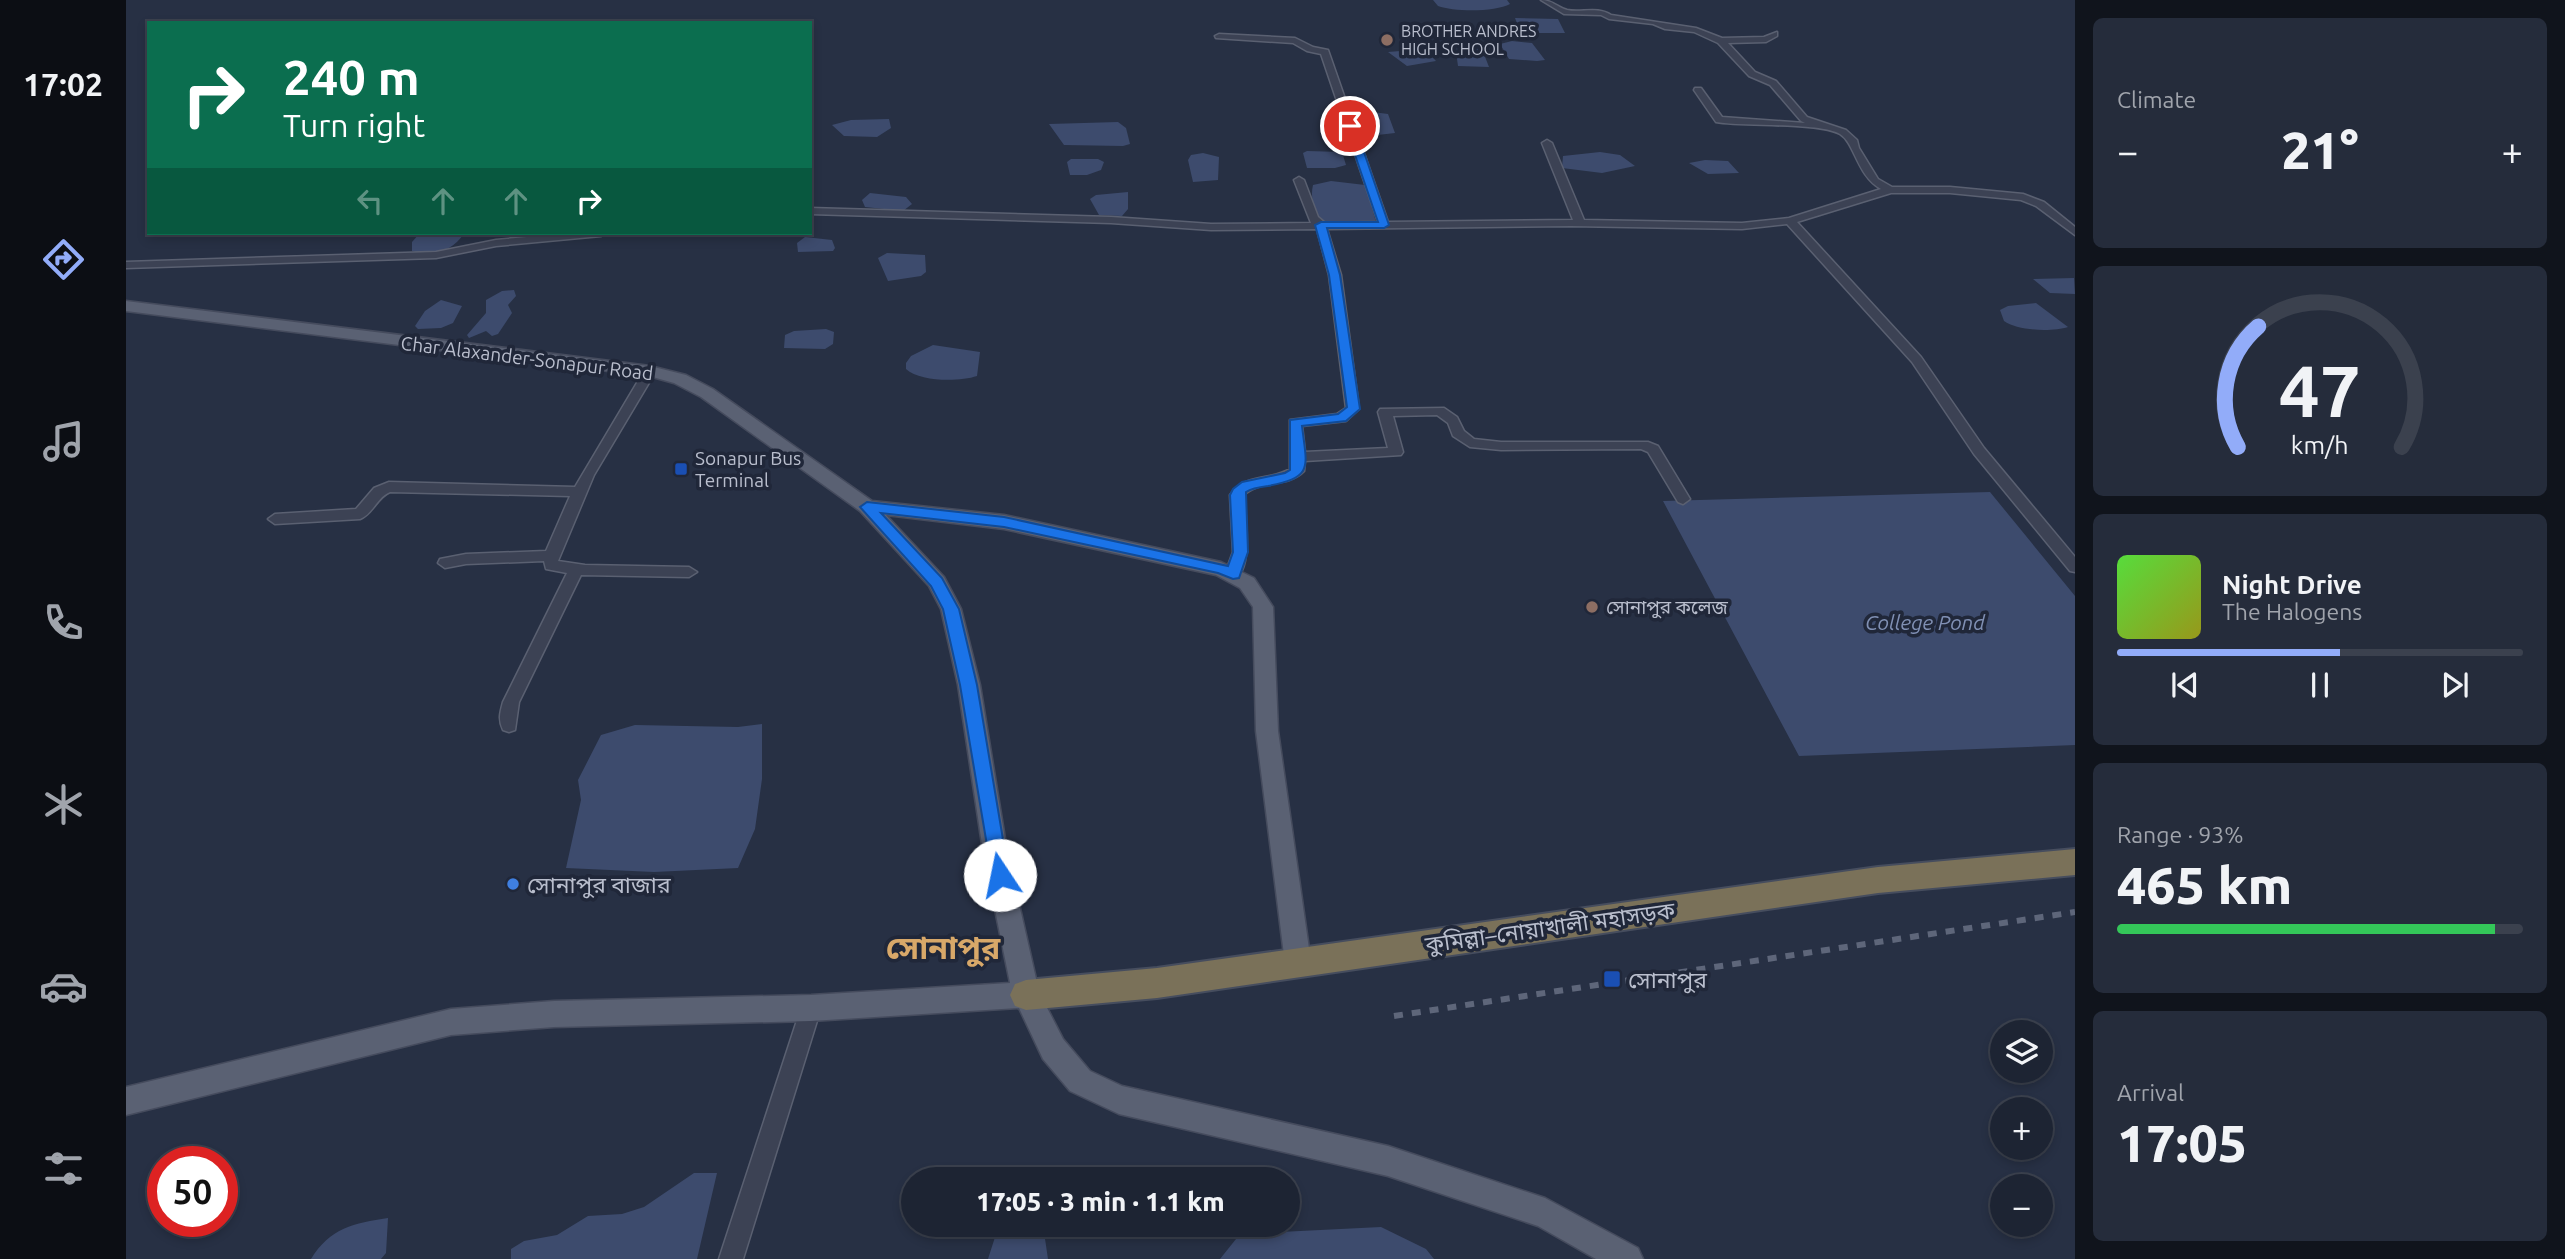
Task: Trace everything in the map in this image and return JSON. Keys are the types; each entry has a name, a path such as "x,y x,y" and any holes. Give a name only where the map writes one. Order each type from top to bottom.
{"highway":[{"name":"কুমিল্লা–নোয়াখালী মহাসড়ক","path":"1026,995 1157,983 1878,880 2075,862"}],"main road":[{"name":"Char Alaxander-Sonapur Road","path":"126,306 650,371 680,379 708,394 867,507 937,582 951,609 969,685 995,851 1026,995 1053,1049 1080,1081 1119,1100 1388,1161 1545,1213 1627,1259"},
{"path":"867,507 1004,522 1221,569 1256,590 1263,607 1267,731 1298,963"},
{"path":"126,1101 451,1022 554,1014 811,1008 1026,995"}],"street":[{"path":"1545,0 1564,12 1603,13 1623,20 1655,22 1665,27 1708,34 1721,41 1752,74 1773,82 1804,119 1843,132 1852,140 1874,181 1889,190"},
{"path":"1721,41 1766,40 1774,34"},
{"path":"1219,36 1295,41 1310,49 1325,52 1384,225"},
{"path":"1698,90 1719,120 1822,126"},
{"path":"1547,143 1580,223"},
{"path":"1233,574 1240,552 1237,495 1240,489 1247,485 1290,477 1297,471 1299,457 1295,423 1341,418 1353,409 1335,275 1321,225 1313,219 1299,180"},
{"path":"812,211 1098,219 1211,227 1580,223 1742,226 1790,221 1889,190 1950,190 2023,197 2040,204 2075,232"},
{"path":"1790,221 1917,360 1979,451 2075,567"},
{"path":"126,265 436,255 496,243 580,235"},
{"path":"650,371 587,475 551,556 551,565 576,569 689,572"},
{"path":"1299,457 1396,452 1385,412 1440,411 1457,425 1458,433 1470,443 1501,446 1643,445 1653,449 1683,499"},
{"path":"275,519 360,514 379,491 389,487 580,492"},
{"path":"445,563 466,559 551,556"},
{"path":"509,725 507,717 511,702 576,569"},
{"path":"732,1259 811,1008"}],"water":[{"path":"1433,0 1507,0 1510,4 1495,9 1464,10 1438,6"},
{"path":"1515,18 1558,19 1565,33 1529,33 1518,26"},
{"path":"1512,41 1532,43 1545,60 1509,59 1500,44"},
{"path":"1425,49 1436,61 1407,66 1388,52"},
{"path":"1482,49 1489,67 1458,66 1456,52"},
{"path":"1365,111 1388,114 1395,133 1369,136 1355,114"},
{"path":"889,119 891,128 877,137 844,136 832,125 851,120"},
{"path":"1118,122 1126,128 1130,144 1064,145 1049,124"},
{"path":"1342,152 1346,165 1335,168 1307,168 1303,153"},
{"path":"1600,152 1620,155 1635,166 1602,173 1562,168 1563,156"},
{"path":"1203,153 1219,157 1218,180 1193,182 1188,160 1191,155"},
{"path":"1071,159 1098,159 1104,162 1101,170 1087,175 1070,175 1067,162"},
{"path":"1705,160 1728,161 1739,173 1708,174 1689,163"},
{"path":"1331,181 1365,185 1376,222 1321,222 1313,204 1313,185"},
{"path":"1128,192 1128,209 1122,216 1099,215 1090,199 1096,195"},
{"path":"870,193 906,197 912,204 903,211 865,207 862,200"},
{"path":"418,235 463,235 448,248 435,253 412,251 412,242"},
{"path":"805,237 832,240 835,248 833,251 798,252 797,243"},
{"path":"887,253 925,255 926,272 921,276 888,281 878,258"},
{"path":"2074,278 2075,294 2050,293 2033,279"},
{"path":"514,290 516,296 508,305 512,313 498,334 492,336 486,331 469,338 467,335 486,313 486,300 502,291"},
{"path":"441,300 462,306 453,323 441,328 418,329 415,326 425,311"},
{"path":"2036,303 2068,327 2035,330 2004,321 2000,310 2008,306"},
{"path":"826,329 834,332 833,344 825,349 784,348 785,335 794,331"},
{"path":"933,345 980,352 977,376 940,380 920,376 906,369 906,363 911,356"},
{"name":"College Pond","path":"1990,492 2075,596 2075,745 1799,756 1663,501"},
{"path":"762,724 762,779 755,829 738,868 654,872 566,868 581,800 578,780 601,735 635,725 738,727"},
{"path":"694,1173 717,1173 697,1259 511,1259 511,1249 524,1241 557,1235 588,1216 622,1214 644,1207"},
{"path":"388,1218 386,1253 381,1259 311,1259 326,1240 344,1229"},
{"path":"1381,1227 1426,1249 1434,1259 1220,1259 1238,1237 1300,1237 1300,1231"},
{"path":"995,1237 1045,1237 1048,1259 988,1259"}],"railway":[{"path":"1394,1016 2075,912"}],"place":[{"name":"BROTHER ANDRES HIGH SCHOOL","path":"1387,40"},
{"name":"Sonapur Bus Terminal","path":"681,469"},
{"name":"সোনাপুর কলেজ","path":"1592,607"},
{"name":"সোনাপুর বাজার","path":"513,884"},
{"name":"সোনাপুর","path":"1612,979"}],"district":[{"name":"সোনাপুর","path":"943,947"}],"route":[{"path":"1000,875 969,685 951,609 937,582 867,507 1004,522 1221,569 1233,574 1240,552 1237,495 1240,489 1247,485 1290,477 1297,471 1299,457 1295,423 1341,418 1353,409 1335,275 1321,225 1384,225 1350,126"}]}
